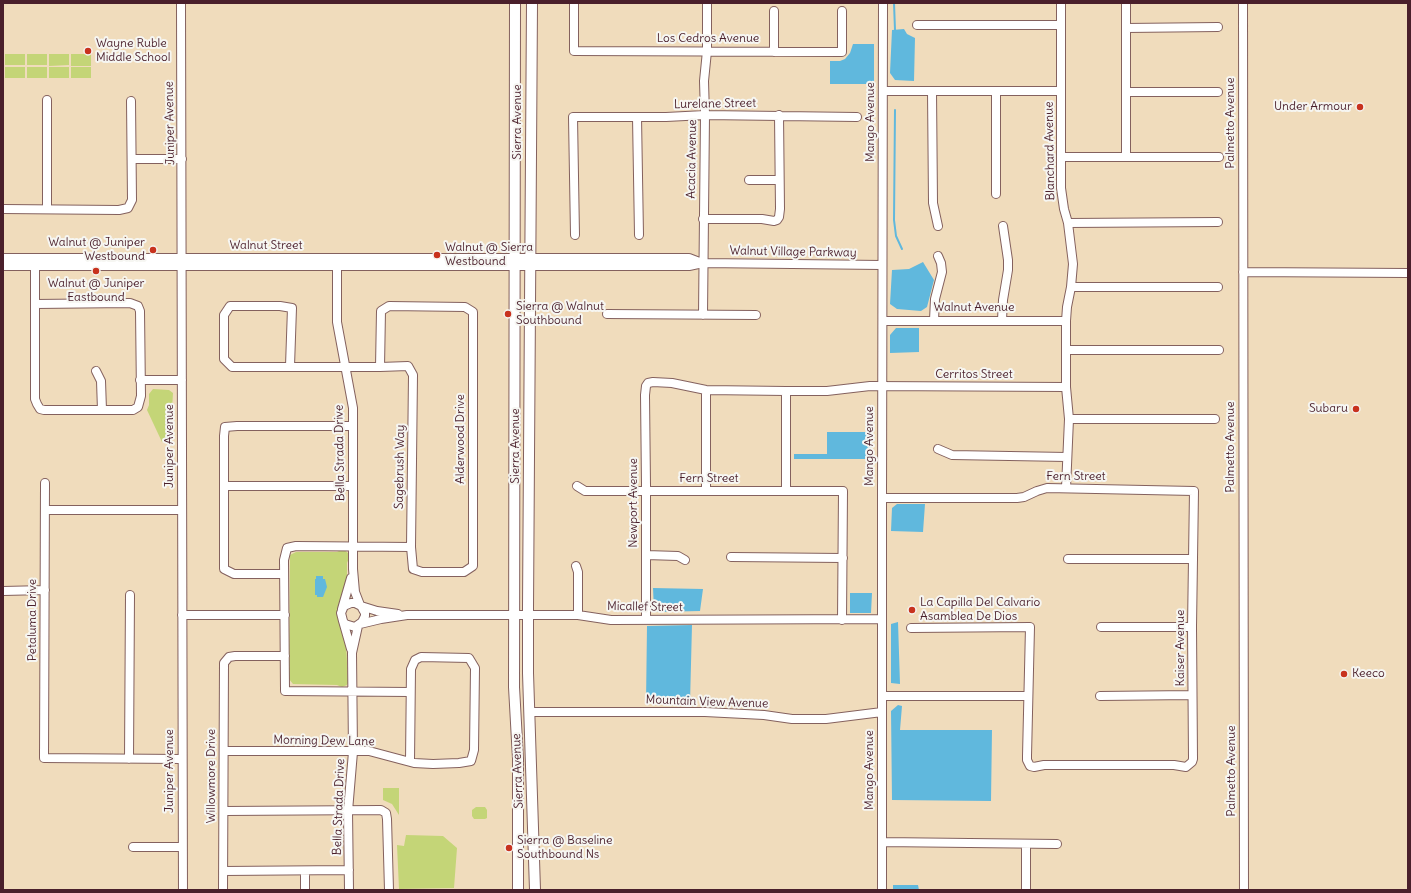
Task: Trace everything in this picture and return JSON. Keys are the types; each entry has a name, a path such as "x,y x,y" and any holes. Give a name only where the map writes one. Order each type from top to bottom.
{"main road":[{"name":"Sierra Avenue","path":"515,3 514,687 518,759 518,890"},
{"name":"Sierra Avenue","path":"532,3 528,616 529,712 535,890"}],"street":[{"name":"Juniper Avenue","path":"182,3 183,890"},
{"name":"Los Cedros Avenue","path":"574,3 574,51 842,52 842,11"},
{"name":"Acacia Avenue","path":"703,315 704,81 707,51 707,3"},
{"name":"Mango Avenue","path":"882,890 883,3"},
{"name":"Blanchard Avenue","path":"1061,3 1062,198 1068,223 1073,264 1072,287 1066,307 1066,387 1069,419 1066,457 1066,488"},
{"path":"1126,3 1126,157"},
{"name":"Palmetto Avenue","path":"1243,3 1244,890"},
{"path":"774,11 774,52"},
{"path":"917,25 1061,25"},
{"path":"1126,28 1218,27"},
{"path":"883,91 1061,91"},
{"path":"932,91 933,203 938,226"},
{"path":"996,91 996,194"},
{"path":"1126,92 1218,92"},
{"path":"46,100 47,209"},
{"path":"3,209 124,210 131,205 131,101"},
{"name":"Lurelane Street","path":"575,235 573,117 705,115 857,117"},
{"path":"703,219 777,220 780,209 779,116"},
{"path":"637,117 640,235"},
{"path":"1062,157 1219,157"},
{"path":"132,159 182,159"},
{"path":"749,180 779,180"},
{"path":"1068,223 1218,222"},
{"path":"1002,320 1003,300 1008,270 1003,226"},
{"path":"934,320 935,299 942,272 941,263 938,256"},
{"name":"Walnut Street","path":"3,258 337,266 515,263"},
{"name":"Walnut Street","path":"3,266 183,262 530,263"},
{"name":"Walnut Village Parkway","path":"530,263 689,266 703,263 882,265"},
{"path":"35,266 35,304 35,399 40,408 44,410 133,410 138,407 141,396 140,311 138,306 130,303 35,304"},
{"name":"Bella Strada Drive","path":"337,266 337,322 353,408 352,546 355,592 361,606"},
{"path":"1243,272 1408,273"},
{"path":"1072,287 1218,287"},
{"path":"290,366 292,308 280,306 230,306 224,315 224,359 232,367 380,367"},
{"name":"Alderwood Drive","path":"380,367 381,311 389,306 464,306 473,312 473,566 464,572 422,572 413,569"},
{"path":"607,314 756,315"},
{"name":"Walnut Avenue","path":"882,321 1066,321"},
{"path":"1067,350 1219,350"},
{"name":"Sagebrush Way","path":"380,367 408,366 413,375 411,547 413,569"},
{"path":"96,371 101,381 102,410"},
{"path":"140,380 182,380"},
{"name":"Newport Avenue","path":"646,620 646,386 648,383 653,382 672,383 706,390"},
{"name":"Cerritos Street","path":"706,390 827,391 882,386 1066,387"},
{"path":"706,390 706,491"},
{"path":"786,391 786,491"},
{"path":"1069,419 1215,419"},
{"path":"284,574 234,574 224,569 225,427 353,426"},
{"path":"938,449 952,455 1066,457"},
{"name":"Petaluma Drive","path":"45,483 44,758 129,759"},
{"path":"224,486 353,486"},
{"name":"Fern Street","path":"577,486 585,491 843,491 843,558"},
{"name":"Fern Street","path":"882,498 1017,498 1024,497 1043,489 1066,488 1194,490 1193,522"},
{"path":"45,510 182,510"},
{"name":"Kaiser Avenue","path":"1028,696 1027,760 1030,766 1189,765 1193,759 1193,522"},
{"path":"410,761 410,692 285,691 284,560 287,548 296,546 411,547"},
{"path":"646,555 678,556 685,560"},
{"path":"732,557 843,558 842,620"},
{"path":"1068,559 1193,559"},
{"path":"576,566 578,572 578,615"},
{"name":"Bella Strada Drive","path":"342,610 353,569"},
{"path":"3,590 45,590"},
{"path":"130,596 129,759 182,759"},
{"path":"355,603 361,606 364,610 365,616 359,625 348,626 341,617 344,606 355,603"},
{"name":"Micallef Street","path":"361,606 378,611 407,615 578,615 611,620 882,619"},
{"path":"182,615 285,615"},
{"name":"Micallef Street","path":"359,625 381,619 407,615"},
{"name":"Bella Strada Drive","path":"343,621 352,653"},
{"name":"Bella Strada Drive","path":"349,890 348,811 353,752 352,653 359,625"},
{"path":"882,696 1028,696 1030,627 911,628"},
{"path":"1101,627 1192,627"},
{"name":"Willowmore Drive","path":"223,890 224,663 229,657 235,656 285,656"},
{"name":"Morning Dew Lane","path":"224,751 369,751 410,761 433,764 459,764 470,761 474,750 475,668 469,658 421,657 415,660 411,669 410,692"},
{"path":"1100,696 1192,696"},
{"name":"Mountain View Avenue","path":"529,712 706,712 764,715 792,719 826,719 882,712"},
{"path":"224,811 381,810 386,813 387,819 389,890"},
{"path":"882,842 1057,844"},
{"path":"1026,844 1026,890"},
{"path":"133,847 182,847"},
{"path":"223,871 349,870"},
{"path":"305,871 305,890"}],"green space":[{"path":"5,54 25,54 25,65 5,65"},
{"path":"27,54 47,54 47,65 27,65"},
{"path":"49,54 69,54 69,65 49,66"},
{"path":"71,54 91,54 91,66 71,66"},
{"path":"5,67 25,67 25,78 5,78"},
{"path":"27,67 47,67 47,78 27,78"},
{"path":"49,67 69,67 69,78 49,78"},
{"path":"71,67 91,67 91,78 71,78"},
{"path":"153,389 169,390 173,393 170,442 162,442 147,410 149,405 149,394"},
{"path":"341,550 348,553 349,558 347,563 347,581 337,612 346,642 348,683 342,687 337,685 293,684 289,679 290,555 296,552 337,552"},
{"path":"383,788 399,788 399,815 392,804 383,800"},
{"path":"476,807 485,807 487,810 487,818 474,819 472,816 472,810"},
{"path":"406,835 443,836 457,848 454,888 399,889 397,845 404,846"}],"water":[{"path":"904,29 907,34 915,38 914,81 895,80 890,73 892,30"},
{"path":"853,44 874,44 874,84 830,84 830,61 840,61 845,59 850,53"},
{"path":"923,262 934,280 927,307 921,311 897,309 890,304 892,270 909,269"},
{"path":"896,328 919,328 919,352 890,353 890,335"},
{"path":"827,432 871,432 871,459 794,459 794,454 827,454"},
{"path":"897,504 925,504 923,532 891,531 892,508"},
{"path":"316,576 323,576 323,579 325,579 327,587 323,597 317,597 317,595 315,595"},
{"path":"653,588 703,589 700,611 657,612 654,610"},
{"path":"850,593 872,593 871,613 850,613"},
{"path":"898,622 900,684 891,683 891,624"},
{"path":"692,625 690,703 646,703 647,626"},
{"path":"898,705 902,706 900,730 992,730 991,801 892,800 891,711"},
{"path":"893,885 918,885 919,890 893,890"}],"waterway":[{"path":"894,3 895,30"},
{"path":"895,110 894,220 896,236 902,249"}],"place":[{"name":"Wayne Ruble Middle School","path":"88,51"},
{"name":"Under Armour","path":"1360,107"},
{"name":"Walnut @ Juniper Westbound","path":"153,250"},
{"name":"Walnut @ Sierra Westbound","path":"437,255"},
{"name":"Walnut @ Juniper Eastbound","path":"96,271"},
{"name":"Sierra @ Walnut Southbound","path":"508,314"},
{"name":"Subaru","path":"1356,409"},
{"name":"La Capilla Del Calvario Asamblea De Dios","path":"912,610"},
{"name":"Keeco","path":"1344,674"},
{"name":"Sierra @ Baseline Southbound Ns","path":"509,848"}]}
